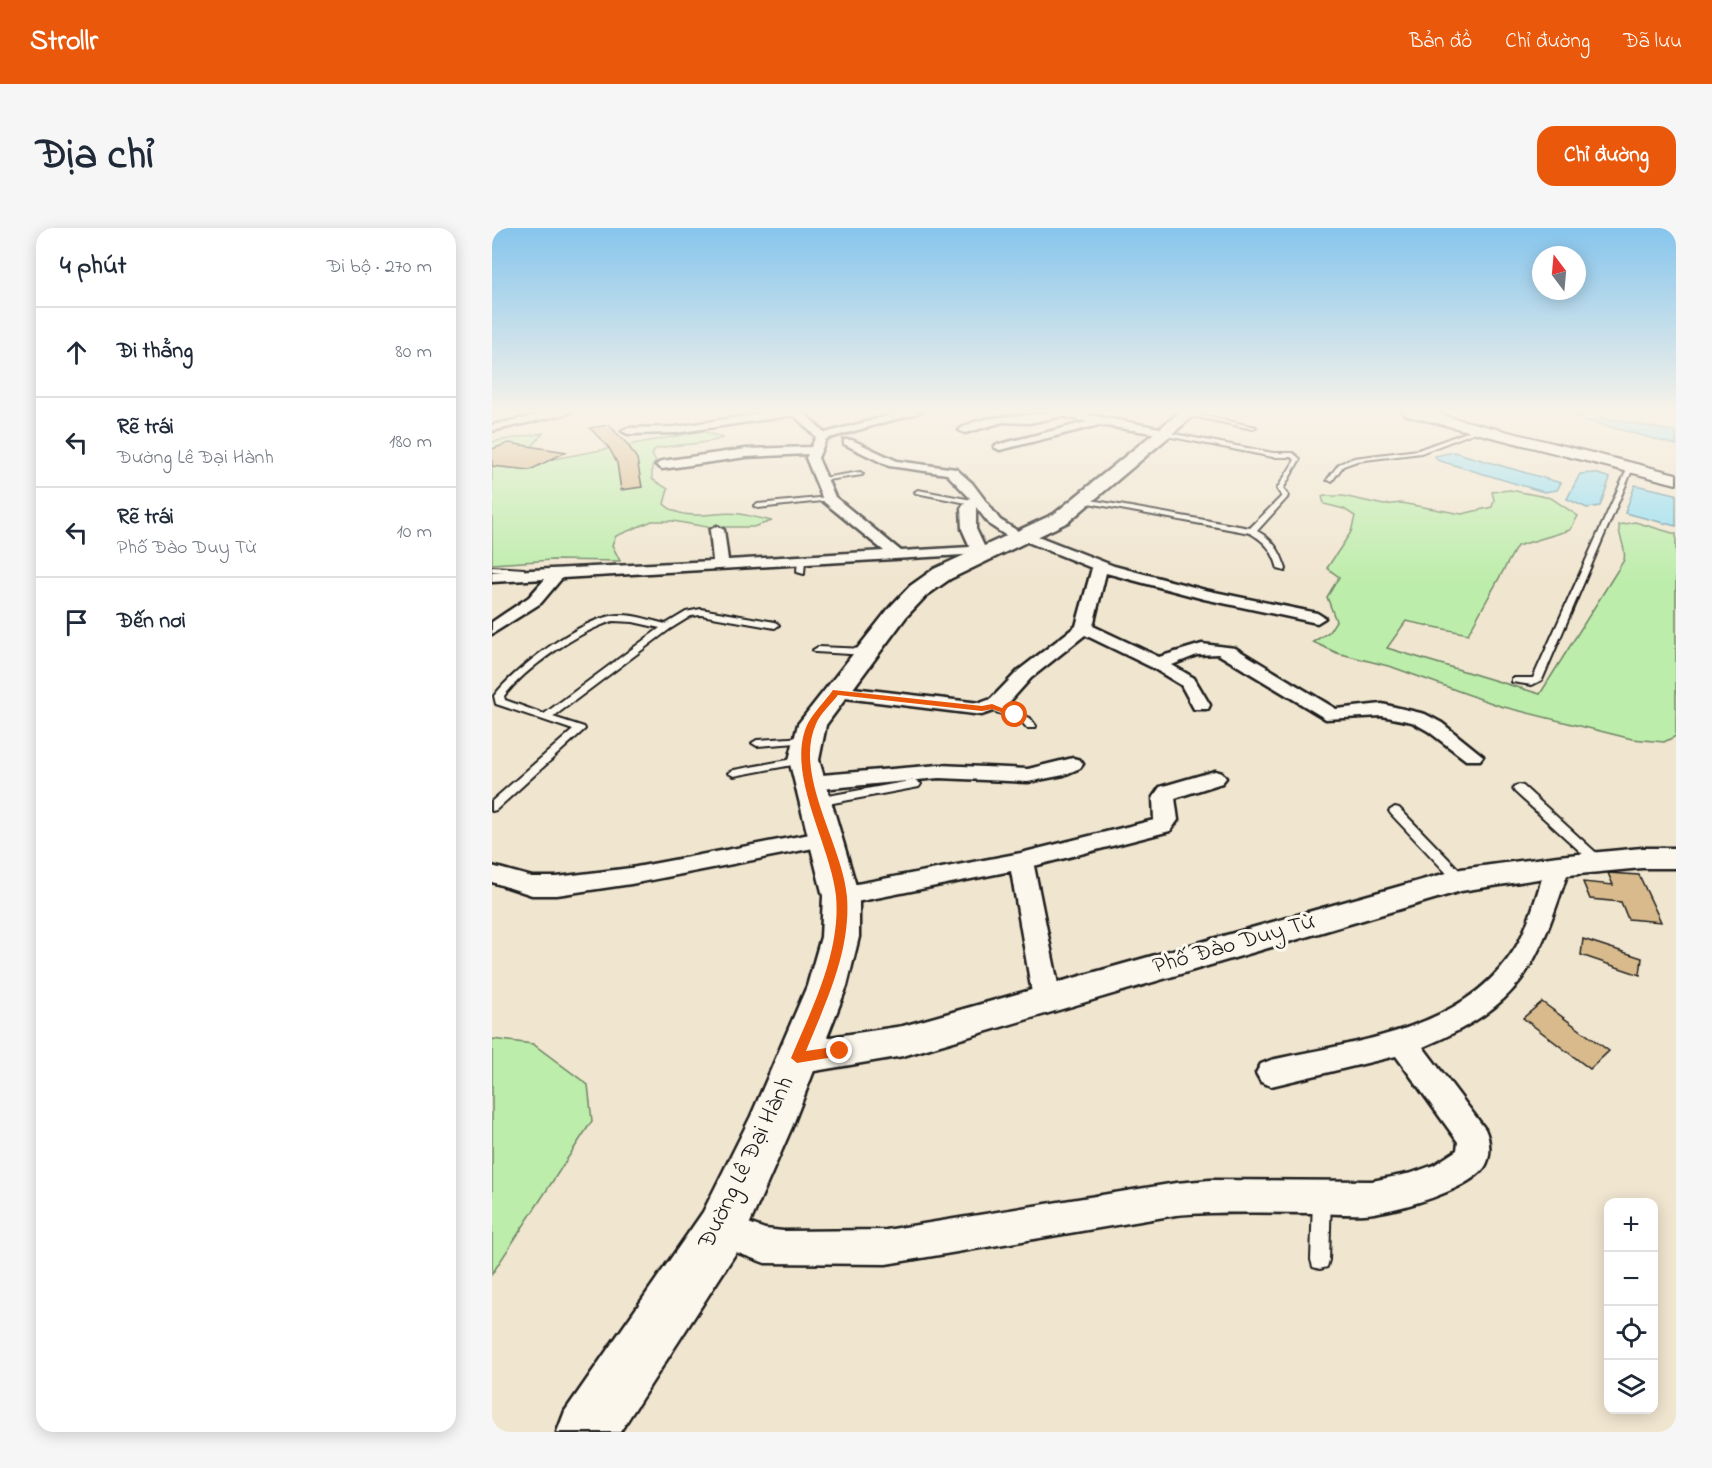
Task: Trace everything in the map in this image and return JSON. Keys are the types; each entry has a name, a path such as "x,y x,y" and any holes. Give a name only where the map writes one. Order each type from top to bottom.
{"main road":[{"path":"809,771 812,724 898,612 918,591 942,574 1061,518 1085,501 1123,468"},
{"path":"1631,468 1676,479"},
{"name":"Đường Lê Đại Hành","path":"586,1432 721,1230 769,1127 827,986 840,936 841,896 809,771"}],"street":[{"path":"815,468 829,499 896,554"},
{"path":"938,468 958,474 987,518 996,526 1004,543"},
{"path":"974,500 968,508 969,528 1004,543 1204,594 1317,618"},
{"path":"717,530 721,565"},
{"path":"492,577 721,565 801,566 1004,543"},
{"path":"836,692 982,709 992,707 1025,674 1084,628 1100,566"},
{"path":"492,629 535,600 558,573"},
{"path":"1084,628 1160,664 1188,681 1201,705"},
{"path":"1160,664 1197,648 1216,647 1229,652 1327,713 1341,715 1382,710 1418,718 1435,727 1473,756"},
{"path":"809,771 960,771 1032,777 1052,774 1073,764"},
{"path":"841,896 1021,861 1162,826 1167,820 1164,796 1168,792 1215,778"},
{"path":"492,874 532,886 557,886 631,876 826,839"},
{"name":"Phố Đào Duy Từ","path":"797,1058 903,1041 1461,880 1558,866 1676,858"},
{"path":"1021,861 1047,999"},
{"path":"1271,1073 1402,1041 1454,1023 1493,995 1526,953 1558,866"},
{"path":"721,1230 765,1246 783,1248 886,1247 1176,1199 1210,1196 1372,1197 1412,1189 1445,1176 1472,1158 1474,1139 1402,1041"}],"lane":[{"path":"1252,531 1284,498 1285,495 1280,489 1292,468"},
{"path":"1330,480 1339,468"},
{"path":"1515,680 1532,682 1537,680 1630,468"},
{"path":"819,477 857,472"},
{"path":"918,492 974,500"},
{"path":"758,506 829,499"},
{"path":"1085,501 1252,531 1270,541 1275,547 1282,569"},
{"path":"492,569 521,571 520,576"},
{"path":"546,717 667,627 689,614 701,612 775,625"},
{"path":"492,807 579,729 500,702 499,696 511,681 591,625 616,617 667,627"},
{"path":"818,650 867,652"},
{"path":"992,707 1026,720 1031,726"},
{"path":"757,743 809,771"},
{"path":"734,773 809,771 915,784"},
{"path":"1519,789 1599,862"},
{"path":"1395,811 1461,880"},
{"path":"1320,1260 1322,1197"}],"green space":[{"path":"492,468 652,468 652,479 668,489 664,504 672,510 691,515 740,514 772,521 753,527 707,527 673,521 652,521 616,536 612,545 620,561 552,560 492,564"},
{"path":"1510,490 1551,498 1578,516 1570,530 1517,546 1468,634 1406,621 1387,648 1540,694 1624,560 1619,525 1635,522 1676,534 1676,736 1664,742 1632,739 1500,706 1392,667 1337,653 1313,642 1329,632 1336,621 1327,597 1339,577 1327,568 1351,532 1355,516 1344,509 1324,504 1322,496 1343,496 1384,505 1401,503 1462,514 1492,507 1494,500 1492,492"},
{"path":"492,1039 533,1044 588,1085 592,1121 492,1274"}],"water":[{"path":"1464,468 1510,468 1561,483 1557,490 1544,492"},
{"path":"1595,473 1610,478 1600,506 1587,508 1567,499 1580,474"},
{"path":"1635,485 1676,494 1676,526 1625,513"}],"building":[{"path":"618,468 639,468 642,487 621,490"},
{"path":"1608,873 1639,875 1661,922 1628,919 1621,902 1590,899 1583,882 1613,885"},
{"path":"1583,939 1642,958 1640,975 1581,955"},
{"path":"1542,1002 1609,1051 1590,1069 1523,1018"}],"route":[{"path":"840,1051 797,1058 827,986 840,936 841,896 804,760 806,740 812,724 836,692 982,709 992,707 1015,715"}]}
